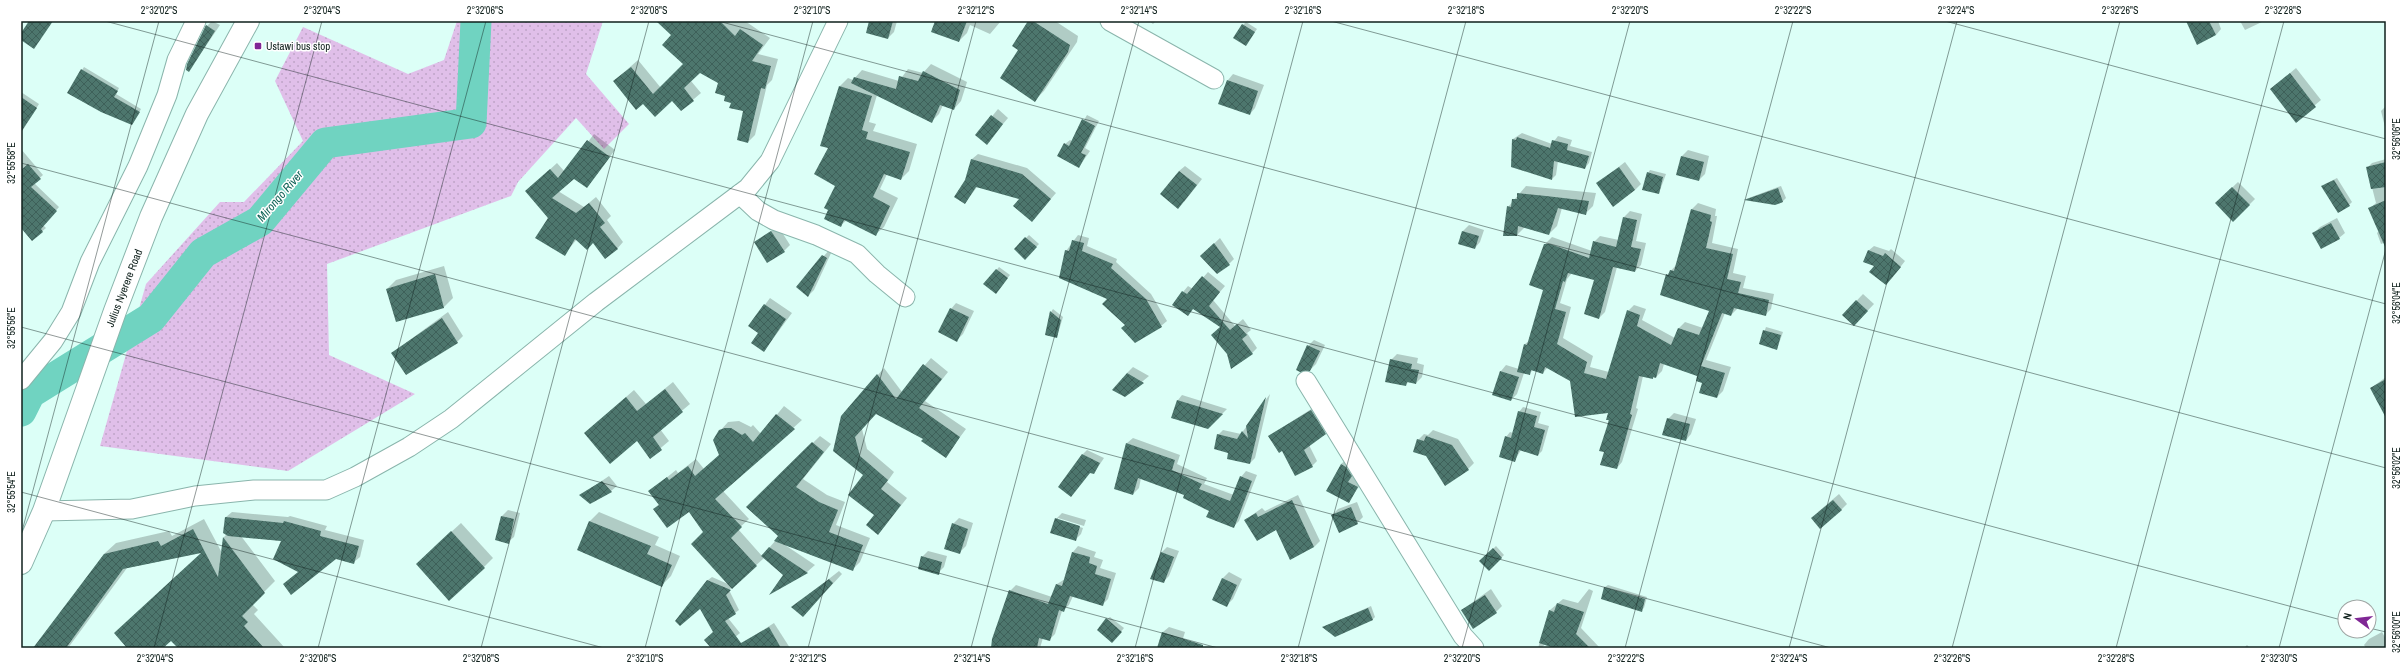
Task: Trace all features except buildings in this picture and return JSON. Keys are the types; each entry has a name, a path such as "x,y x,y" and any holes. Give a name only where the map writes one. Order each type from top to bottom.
{"highway":[{"name":"Julius Nyerere Road","path":"21,563 44,511 83,406 115,311 151,217 197,114 242,23"}],"street":[{"path":"21,380 53,341 70,312 90,262 138,166 167,94 177,60 196,21"},
{"path":"44,511 132,509 195,496 254,490 326,490 355,478 451,419 596,302 748,188 770,161 838,21"},
{"path":"1110,21 1214,79"},
{"path":"740,194 758,211 774,220 816,235 857,254 877,274 905,297"},
{"path":"1306,381 1463,636 1474,648"}],"shaded area":[{"path":"457,21 603,21 586,74 629,124 604,149 576,118 518,182 511,196 327,264 329,355 415,394 288,471 100,446 146,284 220,202 244,202 303,141 275,81 303,27 408,74 444,60"}],"waterway":[{"name":"Mirongo River","path":"21,411 30,393 151,318 203,253 260,221 325,143 471,123 476,21"}],"place":[{"name":"Ustawi bus stop","path":"258,46"}]}
